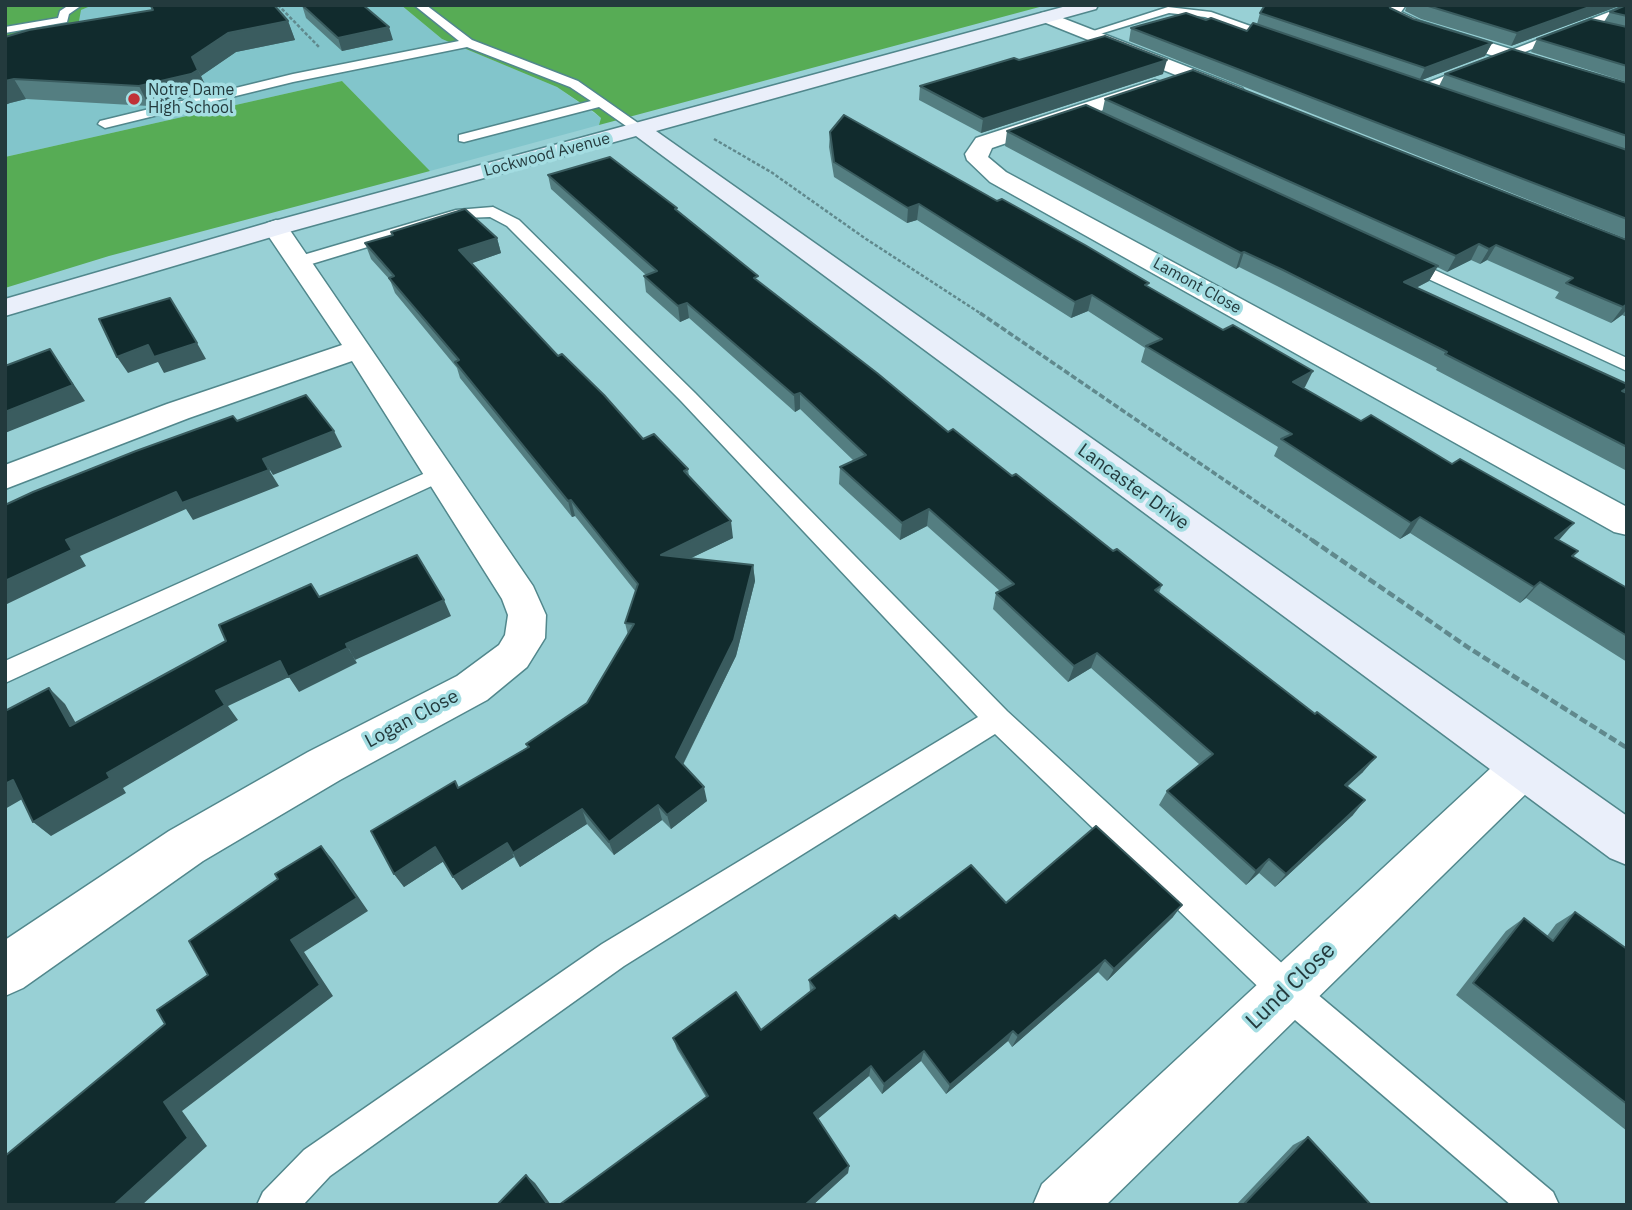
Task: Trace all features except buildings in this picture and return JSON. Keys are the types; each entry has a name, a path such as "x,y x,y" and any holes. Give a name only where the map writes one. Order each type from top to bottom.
{"street":[{"name":"Lockwood Avenue","path":"5,308 276,228 1090,5"},
{"path":"1398,5 1392,10 1392,14 1399,19 1627,92"},
{"path":"1047,17 1254,100"},
{"name":"Lamont Close","path":"1190,74 984,143 975,154 978,160 999,177 1627,523"},
{"name":"Lancaster Drive","path":"641,130 1521,769 1627,843"},
{"name":"Logan Close","path":"5,970 186,846 324,766 472,688 513,656 525,638 527,615 520,596 359,349 276,228"},
{"path":"5,478 177,411 359,349"},
{"name":"Lund Close","path":"1063,1205 1521,769"}],"lane":[{"path":"5,30 63,20 64,13 77,5"},
{"path":"419,5 468,43 574,85 641,130"},
{"path":"1421,88 1627,8"},
{"path":"1090,34 1168,10 1207,14 1295,44"},
{"path":"1583,25 1605,31"},
{"path":"105,124 340,68 468,43"},
{"path":"464,138 600,103"},
{"path":"1081,110 1108,123"},
{"path":"299,262 462,213 493,212 513,223 688,397 997,719 1286,990 1540,1205"},
{"path":"1387,253 1627,365"},
{"path":"5,673 441,473"},
{"path":"276,1205 317,1163 613,955 997,719"}],"path":[{"path":"278,5 340,68"},
{"path":"705,135 729,146 781,179 866,239 1209,467 1394,598 1627,748"}],"shaded area":[{"name":"Notre Dame High School","path":"93,5 401,5 442,39 557,87 601,118 599,125 430,171 342,81 5,157 5,41"}],"green space":[{"path":"5,5 93,5 81,10 79,21 57,31 5,41"},
{"path":"401,5 1047,5 599,125 601,118 557,87 442,39"},
{"path":"342,81 430,171 109,256 5,288 5,157"}],"place":[{"name":"Notre Dame High School","path":"134,99"}]}
